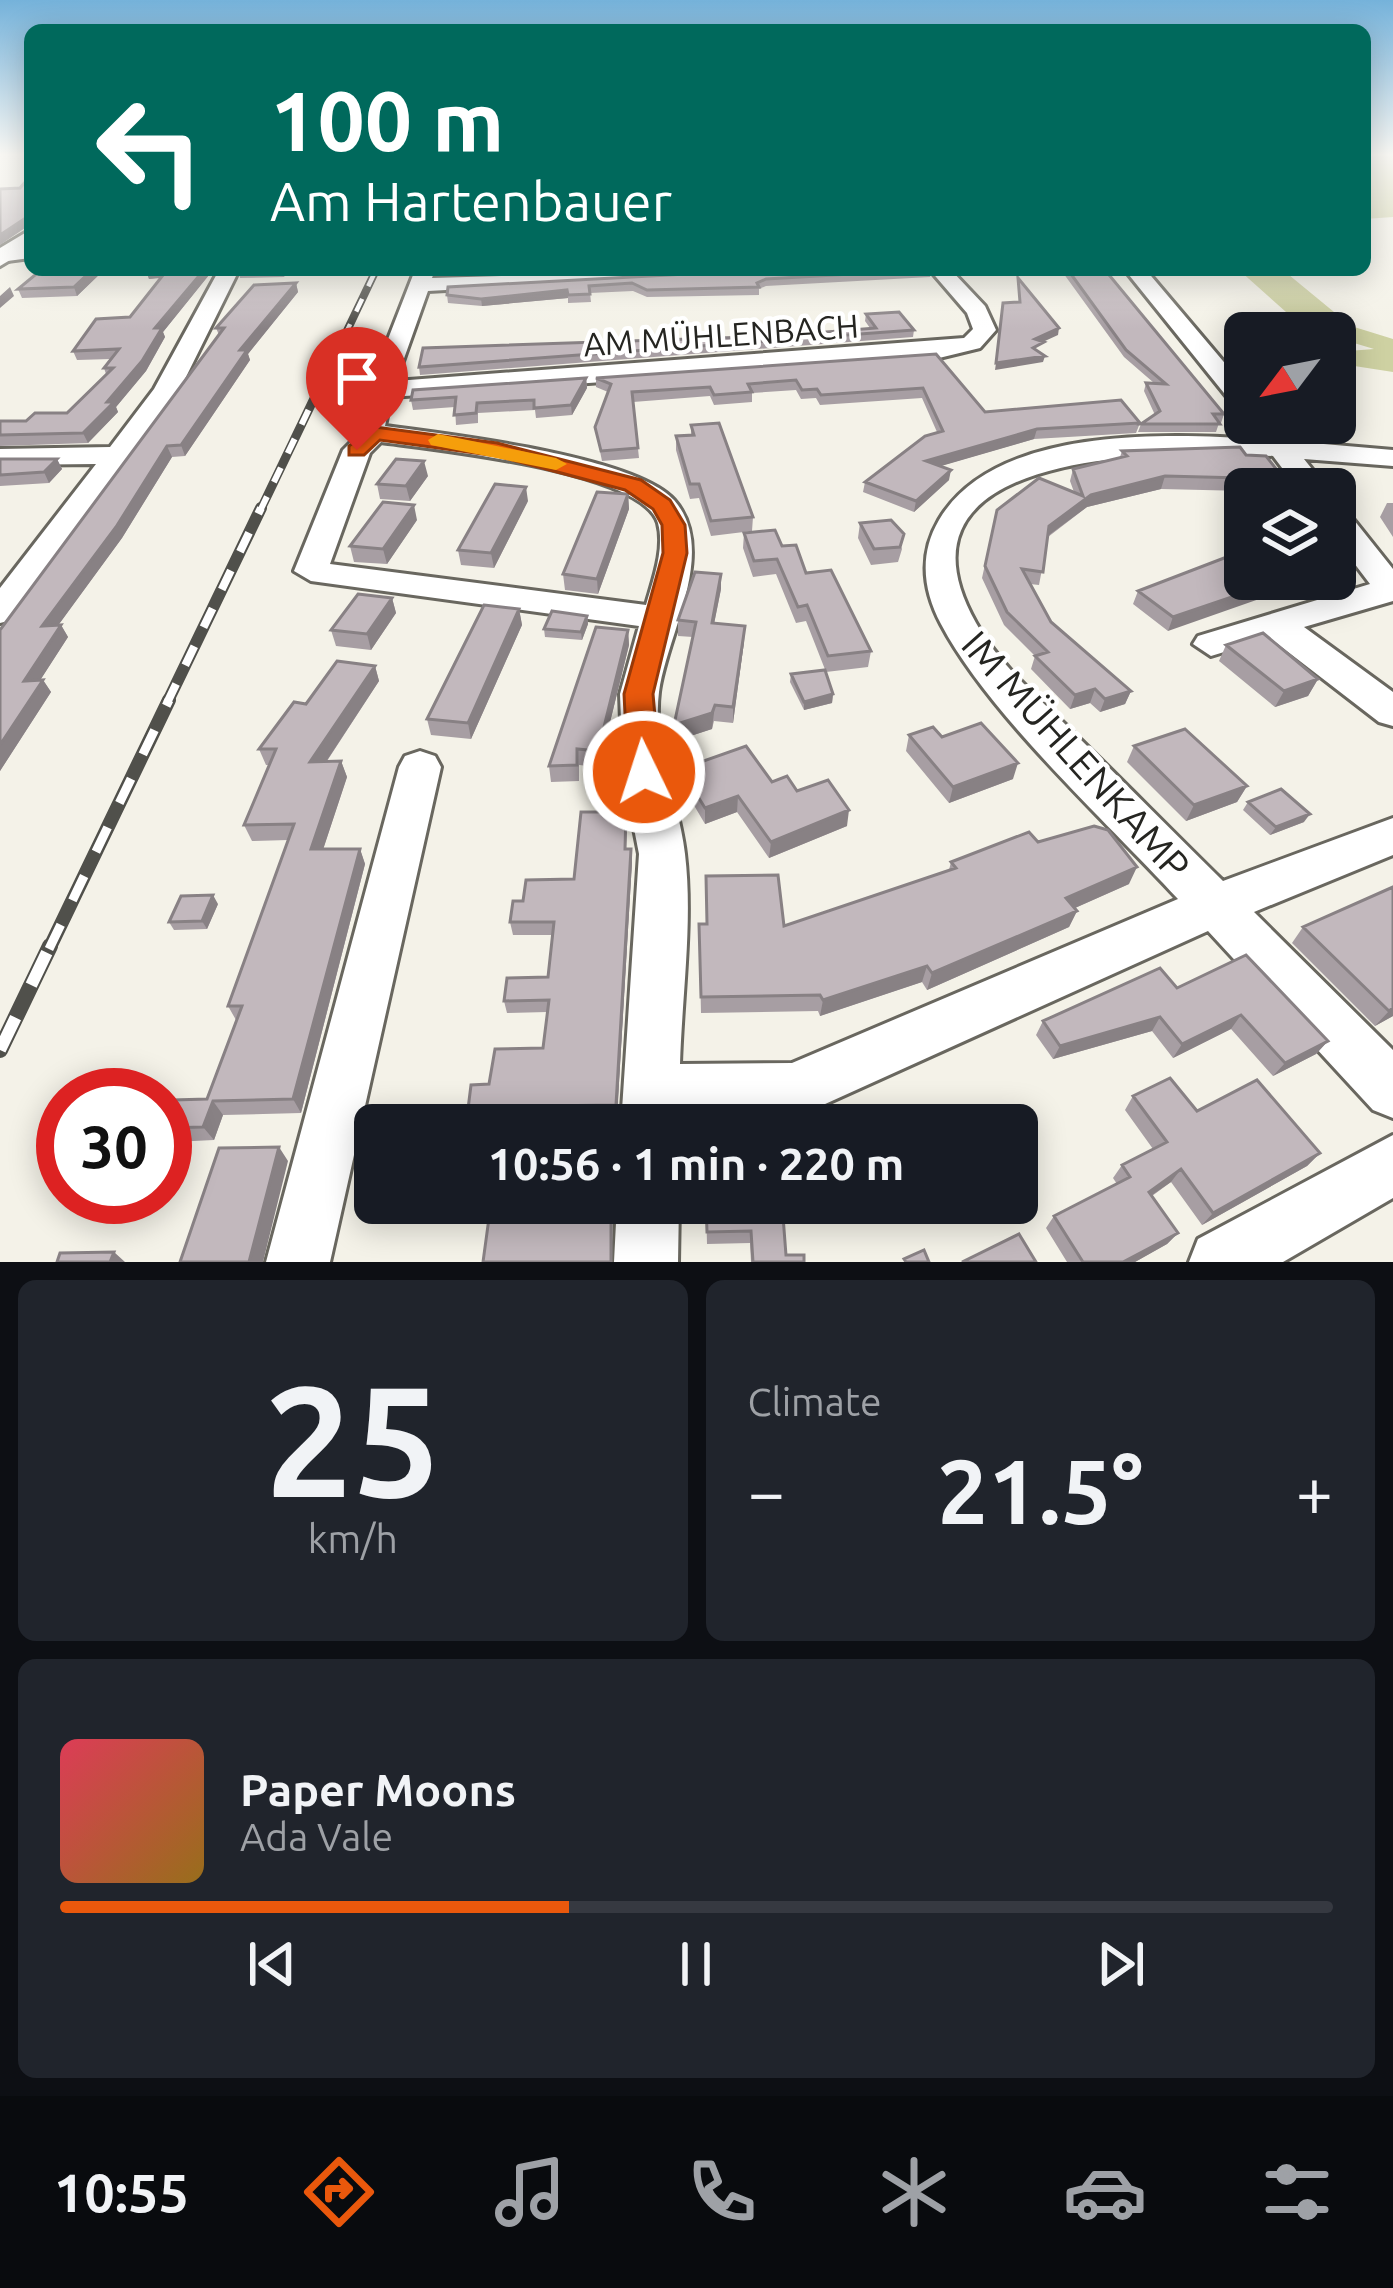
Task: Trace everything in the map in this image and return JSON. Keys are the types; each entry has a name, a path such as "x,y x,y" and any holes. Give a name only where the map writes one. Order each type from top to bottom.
{"street":[{"path":"3,604 166,391 226,276"},
{"path":"375,433 369,422 378,390 422,278 493,276"},
{"name":"AM MÜHLENBACH","path":"378,390 881,357 972,343 985,329 977,311 945,276"},
{"path":"1140,276 1224,378"},
{"path":"375,433 357,450 310,571 662,618"},
{"path":"375,433 497,449 633,485 662,505 674,525 674,564 639,694 644,772 662,854 651,1104"},
{"name":"IM MÜHLENKAMP","path":"1224,440 1082,451 1014,470 976,490 950,524 938,552 950,612 971,647 1393,1090"},
{"path":"1277,444 1296,468"},
{"name":"IM MÜHLENKAMP","path":"1312,444 1393,458"},
{"path":"0,457 118,455"},
{"path":"1211,644 1392,589 1356,544"},
{"path":"1273,622 1393,712"},
{"path":"298,1262 420,767"},
{"path":"690,1104 792,1091 1214,906 1393,836"},
{"path":"1221,1262 1393,1165"},
{"path":"646,1262 647,1224"}],"green space":[{"path":"1371,212 1393,212 1393,217 1371,219"},
{"path":"1246,276 1290,276 1334,312 1286,312"},
{"path":"1356,328 1393,339 1393,372 1356,366 1356,350 1374,349 1356,344"}],"building":[{"path":"0,212 24,212 24,219 0,235"},
{"path":"34,276 86,276 74,287 18,289"},
{"path":"162,276 199,276 155,328 162,328 142,361 107,402 114,402 83,433 0,435 0,421 26,421 35,413 67,413 113,368 104,368 119,349 73,351 96,319 130,317"},
{"path":"650,276 817,276 766,279 757,283 759,287 647,290 632,283 589,286 590,294 568,295 567,290 481,299 447,295 448,287"},
{"path":"1072,276 1110,276 1224,414 1213,414 1220,424 1141,424 1160,411 1146,383 1166,384 1126,350"},
{"path":"1018,278 1059,328 1035,339 1044,342 1033,348 1045,356 996,363 1003,303 1020,302"},
{"path":"296,283 240,350 247,350 181,445 167,446 116,527 42,626 61,625 24,681 43,680 0,745 0,630 224,328 216,328 254,285"},
{"path":"899,312 914,330 419,367 423,348 776,336 876,328 866,314"},
{"path":"936,354 985,412 1121,400 1140,423 1037,429 926,461 951,470 916,501 865,482 925,436 943,431 923,388 821,395 817,389 802,390 796,380 748,384 752,392 714,395 710,387 632,392 638,448 601,451 595,427 611,384 596,378"},
{"path":"586,378 571,405 534,408 534,400 477,403 476,413 454,415 456,397 411,400 413,390"},
{"path":"719,423 753,517 711,521 699,484 690,484 676,436 694,435 691,425"},
{"path":"1240,447 1246,455 1266,456 1275,468 1224,468 1224,477 1165,476 1091,495 1049,526 1043,572 1022,569 1051,622 1131,691 1105,699 1095,689 1075,695 1035,656 1048,652 1007,612 985,566 997,510 1039,478 1083,496 1073,469 1127,456 1122,451"},
{"path":"0,459 57,459 44,472 0,475"},
{"path":"396,459 424,461 406,486 377,484"},
{"path":"495,484 526,487 491,553 458,550"},
{"path":"597,492 628,494 597,579 563,574"},
{"path":"383,502 414,505 383,549 350,546"},
{"path":"891,520 904,534 900,547 874,549 860,523"},
{"path":"775,530 782,546 796,545 806,573 831,570 871,651 828,656 807,605 798,607 777,559 754,561 744,533"},
{"path":"1224,558 1224,600 1173,617 1138,591"},
{"path":"695,572 721,574 712,623 745,626 733,707 715,705 712,713 674,725 696,622 678,620"},
{"path":"358,594 392,598 367,634 331,630"},
{"path":"484,605 519,609 468,723 427,719"},
{"path":"552,611 587,616 581,632 544,629"},
{"path":"596,627 628,630 598,751 577,749 577,765 549,766"},
{"path":"1263,633 1318,679 1284,691 1226,645"},
{"path":"337,661 375,666 310,762 341,761 311,849 360,849 293,1099 213,1101 203,1127 192,1127 192,1099 207,1099 242,1006 228,1006 294,824 244,825 276,749 259,749 294,702 306,704"},
{"path":"825,670 833,694 804,702 791,674"},
{"path":"981,723 1018,763 953,787 909,735 933,727 942,737"},
{"path":"1185,729 1247,786 1194,805 1134,746"},
{"path":"746,746 772,782 787,776 797,791 828,780 849,810 771,842 738,796 705,808 681,769"},
{"path":"1281,789 1310,814 1276,827 1248,802"},
{"path":"581,812 626,812 625,849 631,849 616,1104 469,1104 471,1085 489,1084 495,1049 543,1048 549,1000 504,1001 507,978 548,977 554,922 510,922 513,901 523,901 526,880 574,879"},
{"path":"1094,826 1108,830 1137,867 1066,898 1077,911 932,973 927,966 823,1000 820,995 701,997 699,924 707,924 706,876 778,875 784,926 956,868 951,862 1029,832 1038,842"},
{"path":"1393,887 1393,1008 1389,1011 1303,927"},
{"path":"213,895 202,921 169,922 181,896"},
{"path":"1246,955 1328,1041 1285,1063 1241,1015 1182,1044 1160,1017 1060,1046 1043,1021 1160,968 1177,988"},
{"path":"1170,1078 1197,1111 1257,1080 1320,1153 1213,1213 1181,1169 1149,1192 1178,1233 1123,1262 1083,1262 1054,1216 1130,1177 1122,1165 1167,1142 1133,1096"},
{"path":"279,1147 249,1262 180,1262 219,1148"},
{"path":"488,1224 611,1224 611,1262 483,1262"},
{"path":"707,1224 784,1224 786,1255 804,1255 804,1262 753,1262 751,1231 707,1232"},
{"path":"1019,1234 1036,1262 962,1262"},
{"path":"924,1250 929,1262 904,1259"},
{"path":"114,1252 110,1262 57,1262 60,1253"}],"railway":[{"path":"332,362 373,276"},
{"path":"260,511 333,359"},
{"path":"167,703 261,508"},
{"path":"49,949 169,700"},
{"path":"0,1050 50,946"}],"slow traffic":[{"path":"438,440 556,464"}],"route":[{"path":"357,450 375,433 497,449 633,485 662,505 674,525 675,553 639,694 644,772"}]}
